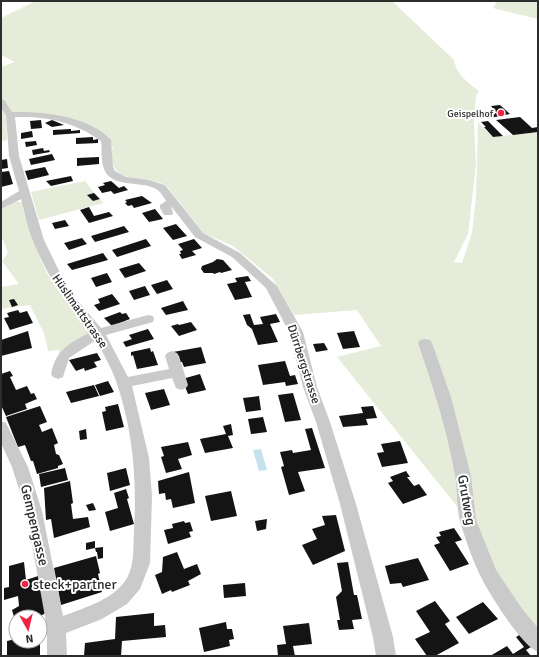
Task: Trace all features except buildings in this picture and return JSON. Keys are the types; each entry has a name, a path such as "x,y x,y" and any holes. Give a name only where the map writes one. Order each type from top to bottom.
{"street":[{"path":"1,102 10,115"},
{"name":"Hüslimattstrasse","path":"10,115 14,156 38,240 49,265 68,296 98,333 113,359 124,383 133,417 141,458 144,496 141,563 134,583 121,598 95,613 56,628"},
{"name":"Dürrbergstrasse","path":"10,115 48,115 92,129 106,140 108,167 111,173 124,180 148,183 161,187 170,208 200,235 236,255 271,286 296,332 310,387 323,422 348,504 383,637 386,656"},
{"path":"1,206 25,192"},
{"path":"58,374 60,362 64,355 98,333 148,319"},
{"name":"Grutweg","path":"425,343 444,398 463,476 468,520 483,560 489,575 516,616 538,643"},
{"path":"124,383 179,378 172,356"},
{"name":"Gempengasse","path":"1,427 20,467 34,511 56,628 57,656"}],"green space":[{"path":"36,1 392,1 454,60 460,74 479,91 476,95 474,125 476,164 468,234 454,262 462,263 472,233 476,197 478,122 493,137 538,132 538,643 513,612 468,520 337,357 381,346 357,310 294,315 273,279 233,246 203,233 166,185 134,179 120,173 115,168 112,161 111,154 113,148 106,140 58,117 10,115 1,102 1,67 15,62 1,55 1,18"},
{"path":"497,1 538,1 538,19 493,8"},
{"path":"1,105 6,113 7,140 1,141"},
{"path":"85,181 94,193 88,195 93,201 100,199 103,203 39,220 31,192"},
{"path":"15,201 24,203 36,246 46,271 62,296 91,334 59,354 59,350 48,351 44,333 30,305 1,309 1,287 19,284 2,261 8,253 1,235 1,208"}],"water":[{"path":"261,449 267,470 259,471 253,450"}],"place":[{"name":"Geispelhof","path":"501,113"},
{"name":"steck+partner","path":"25,584"}]}
